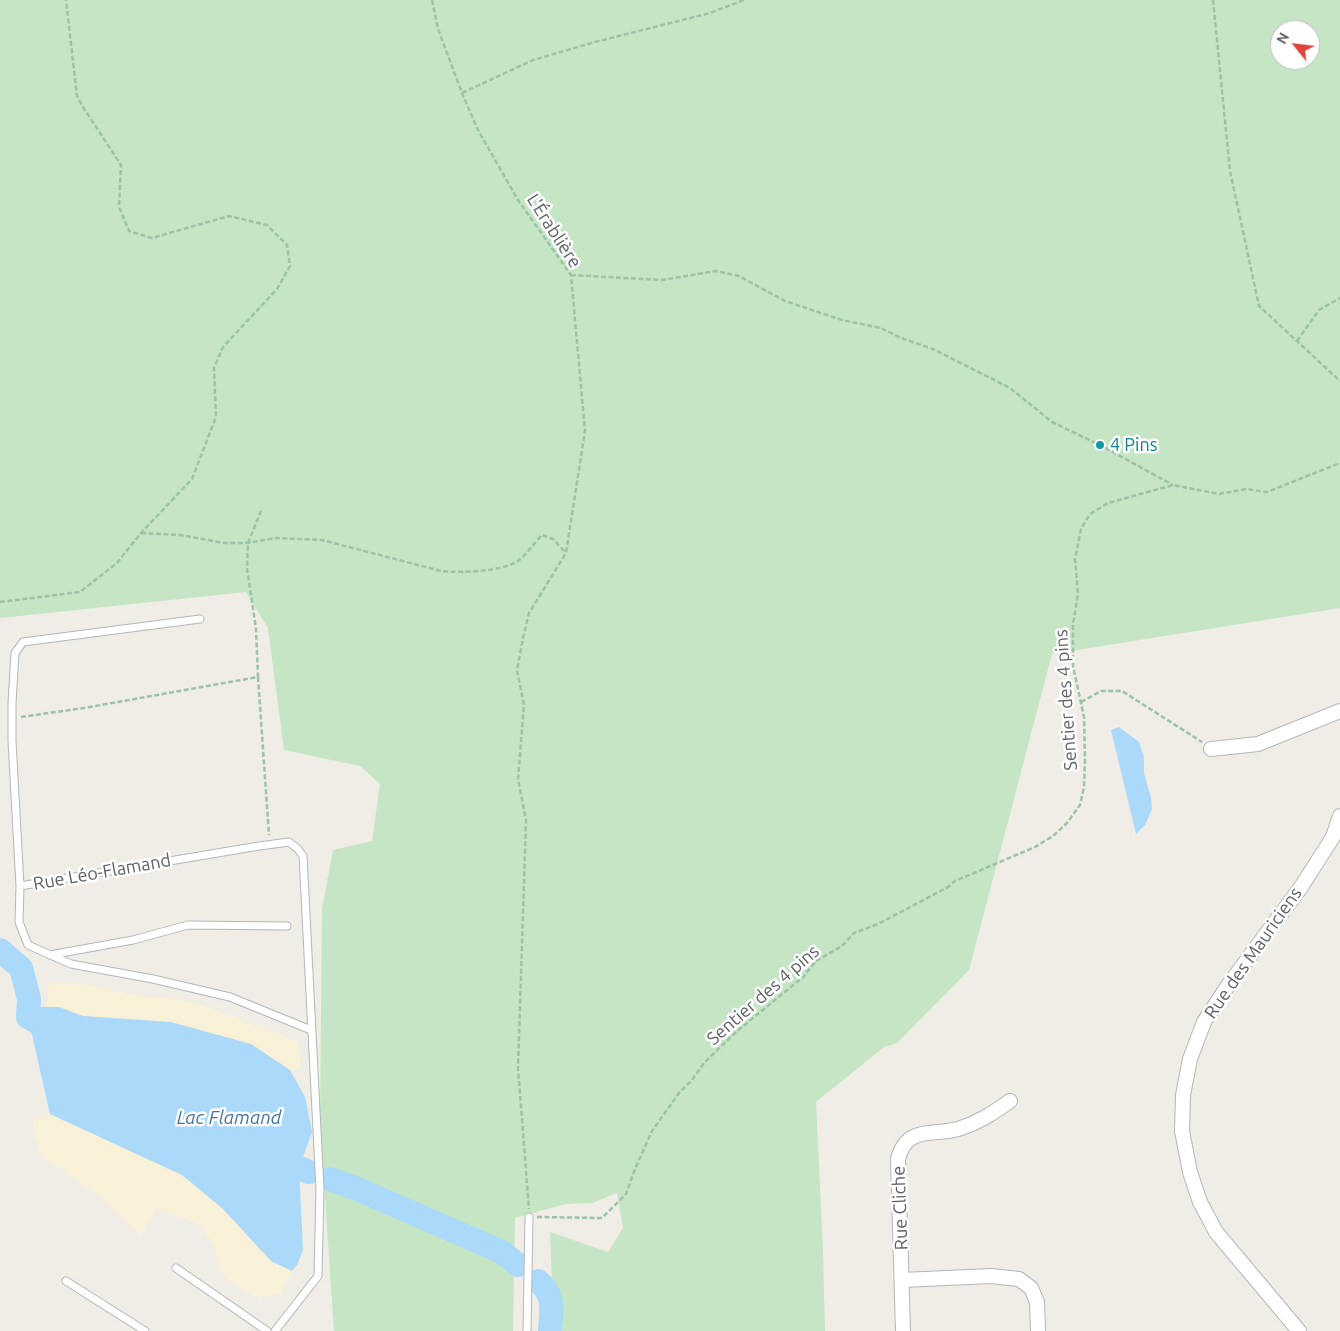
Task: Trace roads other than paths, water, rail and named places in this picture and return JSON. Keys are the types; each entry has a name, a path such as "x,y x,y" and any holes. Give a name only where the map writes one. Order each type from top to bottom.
{"street":[{"path":"1211,748 1258,744 1340,711"},
{"name":"Rue des Mauriciens","path":"1299,1331 1216,1232 1200,1202 1190,1172 1182,1131 1183,1095 1190,1059 1204,1022 1227,987 1301,887 1333,838 1340,816"},
{"name":"Rue Cliche","path":"903,1331 898,1159 901,1148 909,1139 917,1135 956,1129 982,1120 1010,1101"},
{"path":"902,1280 991,1276 1019,1279 1032,1288 1037,1302 1038,1331"}],"lane":[{"name":"Rue Léo-Flamand","path":"200,619 23,642 15,653 12,703 20,886 289,842 303,856 311,1030"},
{"path":"20,886 19,922 28,945 71,964 154,979 230,997 311,1030 320,1188 318,1276 276,1331"},
{"path":"50,955 133,940 188,925 287,926"},
{"path":"527,1331 529,1217"},
{"path":"176,1268 266,1331"},
{"path":"66,1280 145,1331"}],"water":[{"path":"1119,727 1139,742 1144,757 1144,773 1151,798 1152,809 1145,825 1136,834 1111,730"},
{"name":"Lac Flamand","path":"39,1007 59,1007 83,1016 171,1022 251,1044 290,1070 305,1097 312,1132 299,1168 303,1250 297,1265 292,1271 271,1261 223,1209 182,1175 50,1114 28,1017"}],"waterway":[{"path":"0,950 21,968 29,999 28,1017 57,1033"},
{"path":"272,1153 309,1172"},
{"path":"330,1179 502,1252 518,1265"},
{"path":"538,1281 548,1292 550,1298 550,1331"}],"place":[{"name":"4 Pins","path":"1100,445"}]}
